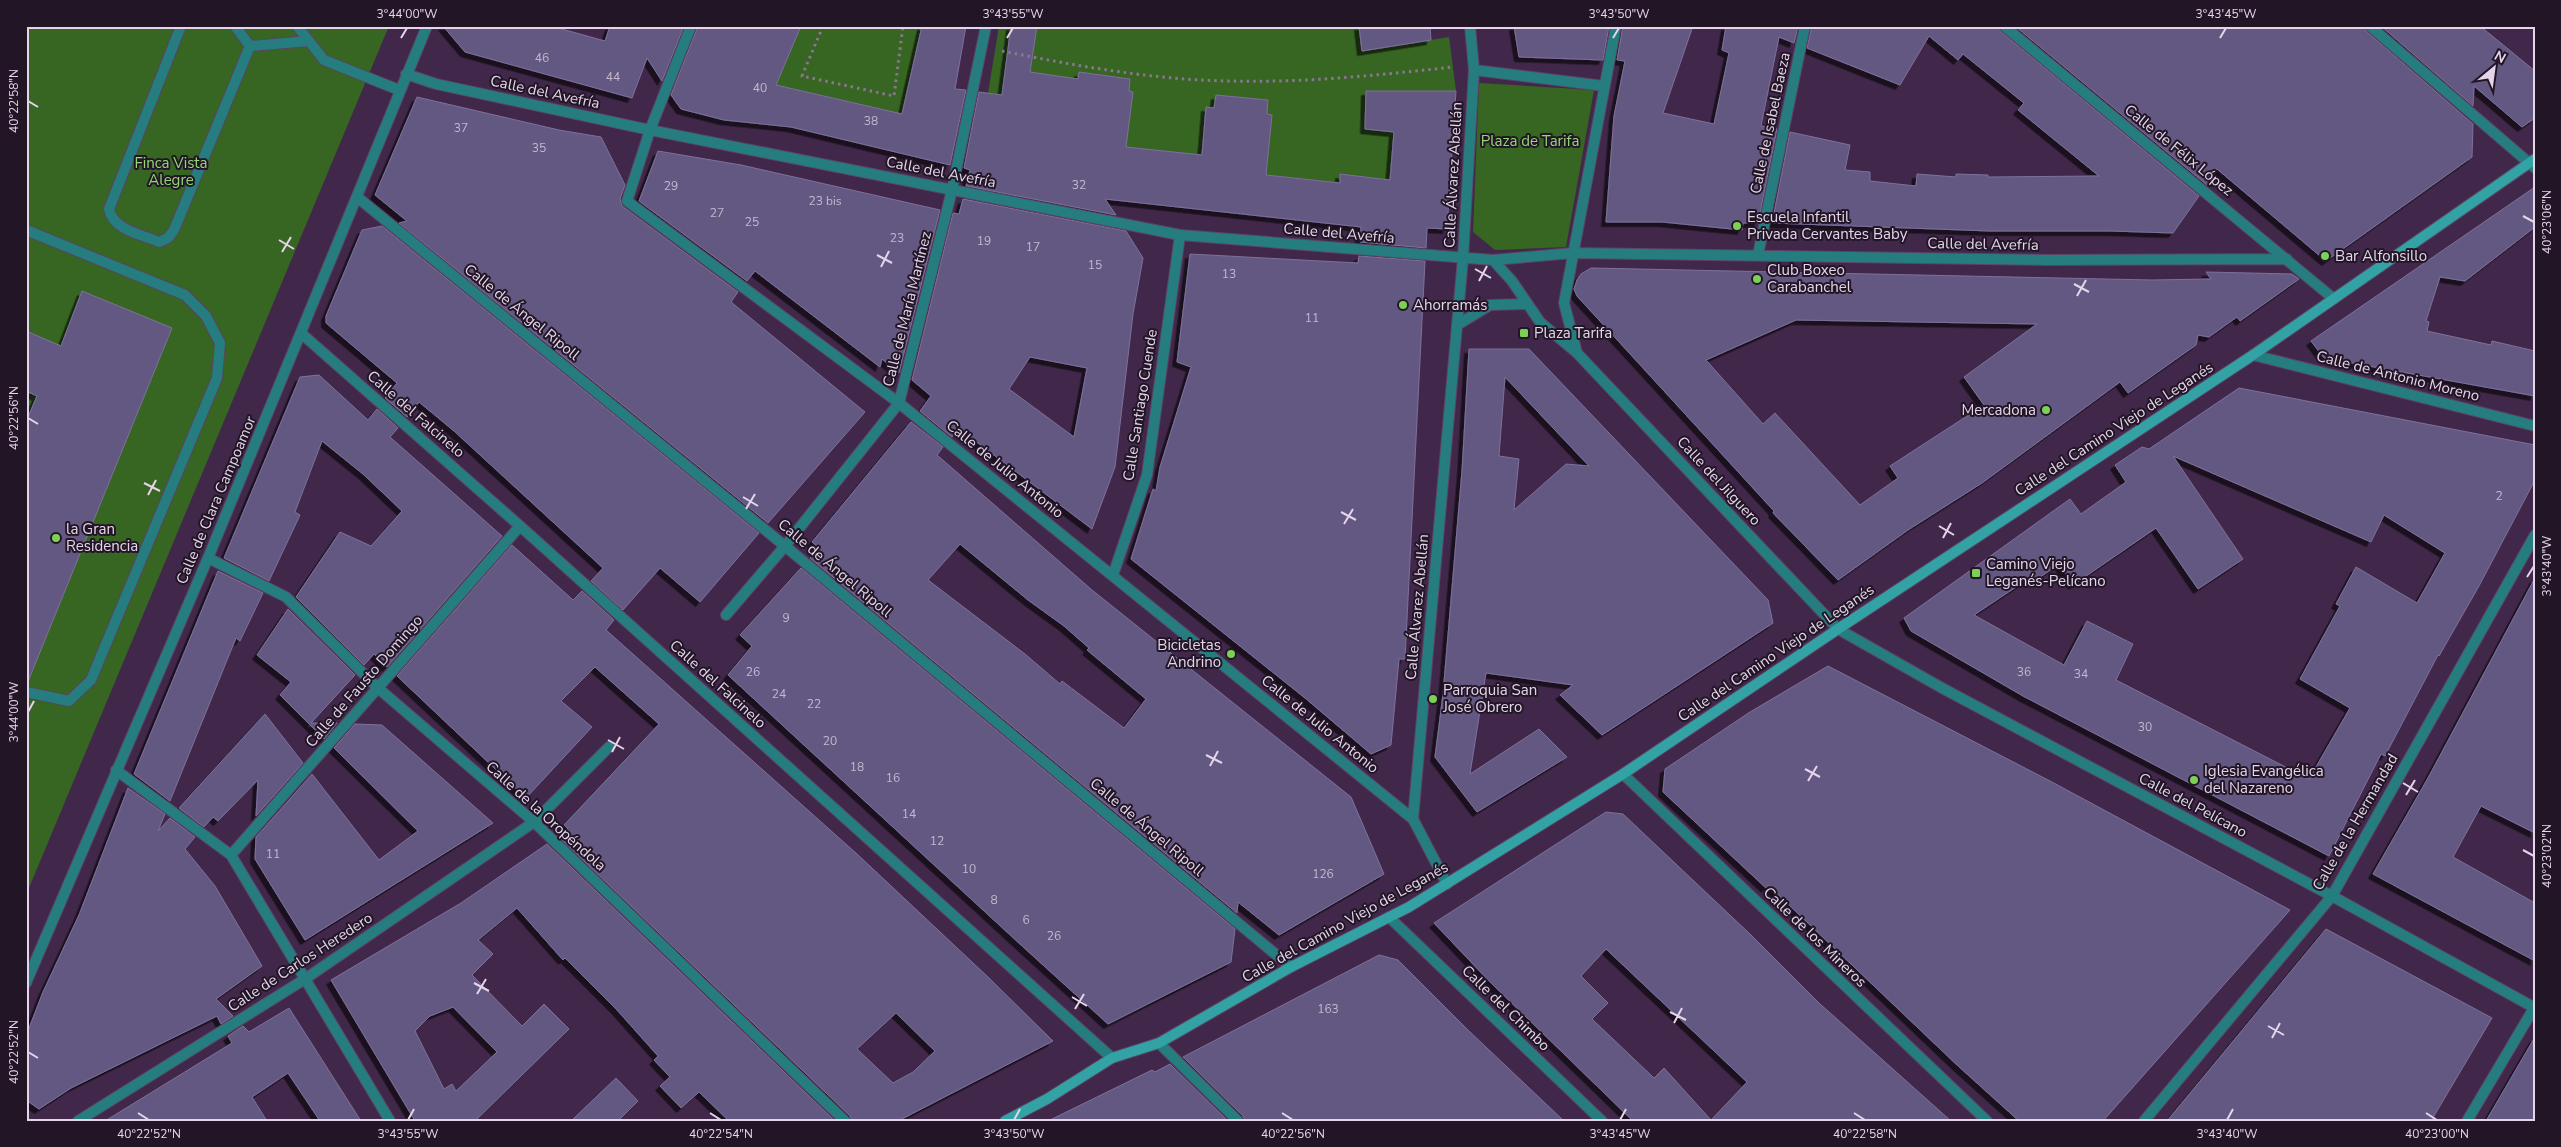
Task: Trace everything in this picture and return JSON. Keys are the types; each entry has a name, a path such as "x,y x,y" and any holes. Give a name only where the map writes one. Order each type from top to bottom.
{"street":[{"path":"181,26 109,209 111,218 117,225 159,242 168,238 174,230 250,46"},
{"path":"235,26 250,46"},
{"path":"298,26 324,60 399,90"},
{"name":"Calle de Clara Campoamor","path":"26,983 302,334 399,90 427,26"},
{"path":"650,130 691,26"},
{"name":"Calle de María Martínez","path":"726,614 785,546 899,403 952,190 986,26"},
{"name":"Calle Álvarez Abellán","path":"1413,819 1463,258 1474,70 1470,26"},
{"path":"1573,253 1616,26"},
{"name":"Calle de Isabel Baeza","path":"1758,255 1805,26"},
{"name":"Calle de Félix López","path":"2004,26 2334,299"},
{"path":"2370,26 2533,163"},
{"path":"250,46 310,41"},
{"path":"1474,70 1604,86"},
{"name":"Calle del Avefría","path":"406,74 436,84 650,130 1180,235 1493,260 1573,253 2046,260 2287,259"},
{"name":"Calle de Julio Antonio","path":"650,130 627,201 899,403 1413,819"},
{"name":"Calle del Camino Viejo de Leganés","path":"1005,1121 1047,1099 1112,1058 1160,1043 1291,967 1389,917 1447,884 1623,774 1838,629 2253,355 2533,163"},
{"name":"Calle de Ángel Ripoll","path":"357,196 785,546 1291,967"},
{"path":"26,230 184,295 206,316 220,343 217,378 91,680 70,701 26,692"},
{"name":"Calle Santiago Cuende","path":"1113,575 1147,475 1180,235"},
{"name":"Calle del Jilguero","path":"1573,253 1564,303 1577,353"},
{"name":"Calle del Jilguero","path":"1493,260 1512,280 1540,322 1577,353 1838,629"},
{"path":"1457,325 1490,305 1527,304"},
{"name":"Calle del Falcinelo","path":"302,334 520,526 1112,1058"},
{"name":"Calle de Antonio Moreno","path":"2253,355 2535,426"},
{"name":"Calle de Fausto Domingo","path":"231,855 520,526"},
{"name":"Calle de la Hermandad","path":"2144,1121 2332,896 2535,535"},
{"name":"Calle de la Oropéndola","path":"208,558 286,597 378,688 534,822 844,1121"},
{"name":"Calle del Pelícano","path":"1838,629 1942,688 2332,896 2535,1008"},
{"path":"534,822 609,748"},
{"path":"116,770 231,855 390,1121"},
{"name":"Calle de los Mineros","path":"1623,774 1987,1121"},
{"path":"1413,819 1447,884"},
{"name":"Calle de Carlos Heredero","path":"78,1121 305,979 534,822"},
{"name":"Calle del Chimbo","path":"1389,917 1602,1121"},
{"path":"2467,1121 2535,1008"},
{"path":"1160,1043 1238,1121"}],"path":[{"path":"822,26 802,76 894,96 903,26"},
{"path":"982,47 1046,60 1160,76 1230,81 1372,76 1453,67 1474,70"}],"green space":[{"name":"Finca Vista Alegre","path":"26,26 389,26 26,895"},
{"path":"800,26 922,26 902,114 776,85"},
{"path":"999,26 1010,26 1036,32 1037,26 1359,26 1363,51 1449,37 1456,91 1366,91 1365,129 1394,132 1390,180 1340,174 1340,183 1259,174 1272,115 1267,114 1268,100 1216,95 1214,108 1206,107 1202,148 1207,156 1119,146 1130,117 1133,92 1129,91 1130,79 1080,72 1078,83 1006,68 1002,95 988,93"},
{"name":"Plaza de Tarifa","path":"1479,83 1594,90 1566,247 1495,250 1473,232"}],"building":[{"path":"443,26 551,26 605,41 610,26 684,26 662,81 647,58 632,98 465,52"},
{"path":"698,26 801,26 776,85 902,114 922,26 966,26 955,89 966,90 950,165 791,127 724,120 681,109 671,95"},
{"path":"1011,26 1037,26 1030,72 1078,79 1079,72 1130,79 1129,91 1133,92 1126,147 1202,155 1206,107 1214,108 1216,95 1268,100 1267,114 1272,115 1266,175 1340,183 1340,174 1390,180 1394,132 1365,129 1366,91 1456,91 1447,229 1427,228 1426,248 1360,242 1361,227 1105,199 1116,215 966,186 970,170 964,168 979,92 1002,95"},
{"path":"1359,26 1430,26 1431,40 1362,51"},
{"path":"1514,26 1609,26 1603,60 1519,57"},
{"path":"1623,26 1693,26 1663,113 1714,124 1729,53 1722,50 1726,26 1798,26 1794,43 1779,37 1761,126 1777,129 1758,223 1743,223 1742,230 1662,222 1606,222 1614,116 1625,61 1617,60"},
{"path":"1812,26 1997,26 2000,31 2199,196 2173,233 1990,231 1772,223 1790,132 1850,145 1845,170 1870,172 1870,181 1916,186 1917,174 1956,177 1956,174 1988,175 1988,177 2099,176 2018,110 2024,103 1963,54 1958,60 1929,36 1900,85 1807,48"},
{"path":"2015,26 2363,26 2366,31 2473,124 2472,157 2326,261 2217,169 2207,185"},
{"path":"2381,26 2480,26 2535,71 2535,118 2522,127 2474,86 2473,106"},
{"path":"417,97 559,130 601,137 625,185 620,199 622,206 738,292 731,302 865,412 768,523 399,223 407,221 375,195"},
{"path":"658,151 741,165 940,210 899,373 882,359 880,367 755,271 747,281 639,201"},
{"path":"2535,187 2535,227 2465,281 2440,277 2426,321 2429,322 2427,331 2491,345 2492,341 2535,351 2535,396 2324,358 2311,341"},
{"path":"963,199 1126,231 1143,258 1133,314 1115,467 1092,529 958,428 952,437 920,411 931,396 912,380 953,213 959,214","holes":["1030,357 1087,368 1074,437 1009,389"]},
{"path":"382,226 759,533 700,602 660,568 623,610 591,581 603,568 454,431 419,402 407,417 385,398 397,383 326,323 326,316 362,230"},
{"path":"1190,254 1358,263 1359,256 1425,261 1405,659 1399,659 1391,745 1371,754 1305,698 1131,559 1153,489 1156,491 1160,467 1191,367 1177,362"},
{"path":"1591,268 2152,280 2211,279 2206,272 2292,274 2299,279 2240,321 2237,317 2209,337 2198,335 2196,345 2128,393 2120,382 1982,483 1908,530 1838,580 1773,513 1774,511 1577,296 1574,289 1581,274","holes":["1796,320 2037,324 1964,377 1984,405 1890,466 1898,478 1860,505 1775,413 1763,424 1706,360"]},
{"name":"la Gran Residencia","path":"82,291 172,328 27,684 26,422 37,396 26,391 26,331 61,346"},
{"path":"1469,349 1529,349 1768,600 1773,623 1602,735 1560,695 1573,685 1486,673 1470,774 1539,729 1567,757 1477,812 1435,757 1443,694 1462,471","holes":["1505,377 1589,466 1566,464 1514,510 1519,459 1499,456"]},
{"path":"319,375 368,420 377,409 398,428 390,437 502,536 387,667 374,654 364,665 296,597 340,532 371,546 402,511 363,474 322,441 295,512 300,515 269,581 224,558 300,377"},
{"path":"2239,388 2535,445 2535,480 2479,586 2438,655 2385,756 2381,754 2329,856 2023,696 1911,631 1904,618 2070,499 2081,514 2126,482 2115,465 2142,447 2149,449","holes":["2173,456 2371,542 2384,515 2445,553 2417,603 2356,567 2336,604 2340,606 2300,679 2350,708 2309,779 2116,680 2133,644 2087,621 2064,665 1974,615 2031,577 2036,580 2059,564 2073,585 2156,528 2198,589 2243,559"]},
{"path":"911,422 943,447 937,455 1092,590 1351,797 1384,874 1279,935 1238,902 1237,913 810,558 819,548 812,542","holes":["960,544 1028,600 1064,626 1089,648 1087,650 1146,699 1124,728 1062,681 1060,684 1025,654 928,580"]},
{"path":"512,545 573,600 582,591 614,620 606,630 857,854 1053,1041 898,1121 852,1121 850,1116 558,836 568,829 564,825 659,724 595,667 561,701 592,727 526,798 397,676","holes":["896,1013 935,1051 913,1072 893,1083 857,1049"]},
{"path":"801,568 1235,929 1231,962 1108,1024 1021,945 728,675 752,646 740,635"},
{"path":"218,571 263,593 240,641 236,638 170,801 134,774"},
{"path":"2535,578 2535,833 2481,806 2453,857 2535,903 2535,961 2373,874 2428,778"},
{"path":"288,609 355,675 311,723 337,723 324,739 280,695 291,682 257,655"},
{"path":"1828,666 2050,781 2290,910 2103,1121 2019,1121 1957,1065 1768,885 1766,888 1663,792 1665,769 1750,712"},
{"path":"265,714 303,763 256,816 258,780 218,821 213,817 204,827 179,808"},
{"path":"355,724 382,725 493,823 305,940 255,859 256,837 312,774 379,860 418,831 334,748"},
{"path":"128,788 165,814 158,831 170,818 195,837 185,849 215,886 262,966 216,999 233,1016 221,1024 217,1016 71,1088 39,1109 26,1100 26,1036 43,992 79,915"},
{"path":"1606,812 1623,814 1751,935 1819,1003 1951,1121 1633,1121 1488,980 1434,923","holes":["1606,949 1747,1082 1711,1120 1664,1068 1654,1078 1592,1019 1608,1003 1581,976"]},
{"path":"547,844 835,1121 729,1121 699,1092 681,1108 660,1086 670,1077 654,1060 658,1056 617,1010 565,958 563,960 517,908 478,940 493,954 472,975 522,1026 544,1004 569,1029 475,1121 415,1121 331,980 461,903","holes":["453,1007 497,1052 456,1091 452,1084 444,1089 415,1031 430,1016"]},
{"path":"2326,929 2492,1018 2431,1121 2167,1121"},
{"path":"1379,955 1398,960 1469,1031 1564,1121 1245,1121 1243,1116 1183,1057"},
{"path":"289,1008 361,1121 320,1121 288,1073 252,1097 267,1121 105,1121 232,1043 228,1036 243,1026 249,1032"},
{"path":"2535,1037 2535,1121 2486,1121"},
{"path":"1170,1064 1228,1121 1048,1121 1152,1070 1155,1072"},
{"path":"616,1078 638,1101 618,1121 571,1121"}],"place":[{"name":"Escuela Infantil Privada Cervantes Baby","path":"1737,226"},
{"name":"Bar Alfonsillo","path":"2325,256"},
{"name":"Club Boxeo Carabanchel","path":"1757,279"},
{"name":"Ahorramás","path":"1403,305"},
{"name":"Plaza Tarifa","path":"1524,333"},
{"name":"Mercadona","path":"2046,410"},
{"name":"la Gran Residencia","path":"56,538"},
{"name":"Camino Viejo Leganés-Pelícano","path":"1976,573"},
{"name":"Bicicletas Andrino","path":"1231,654"},
{"name":"Parroquia San José Obrero","path":"1433,699"},
{"name":"Iglesia Evangélica del Nazareno","path":"2194,780"}]}
